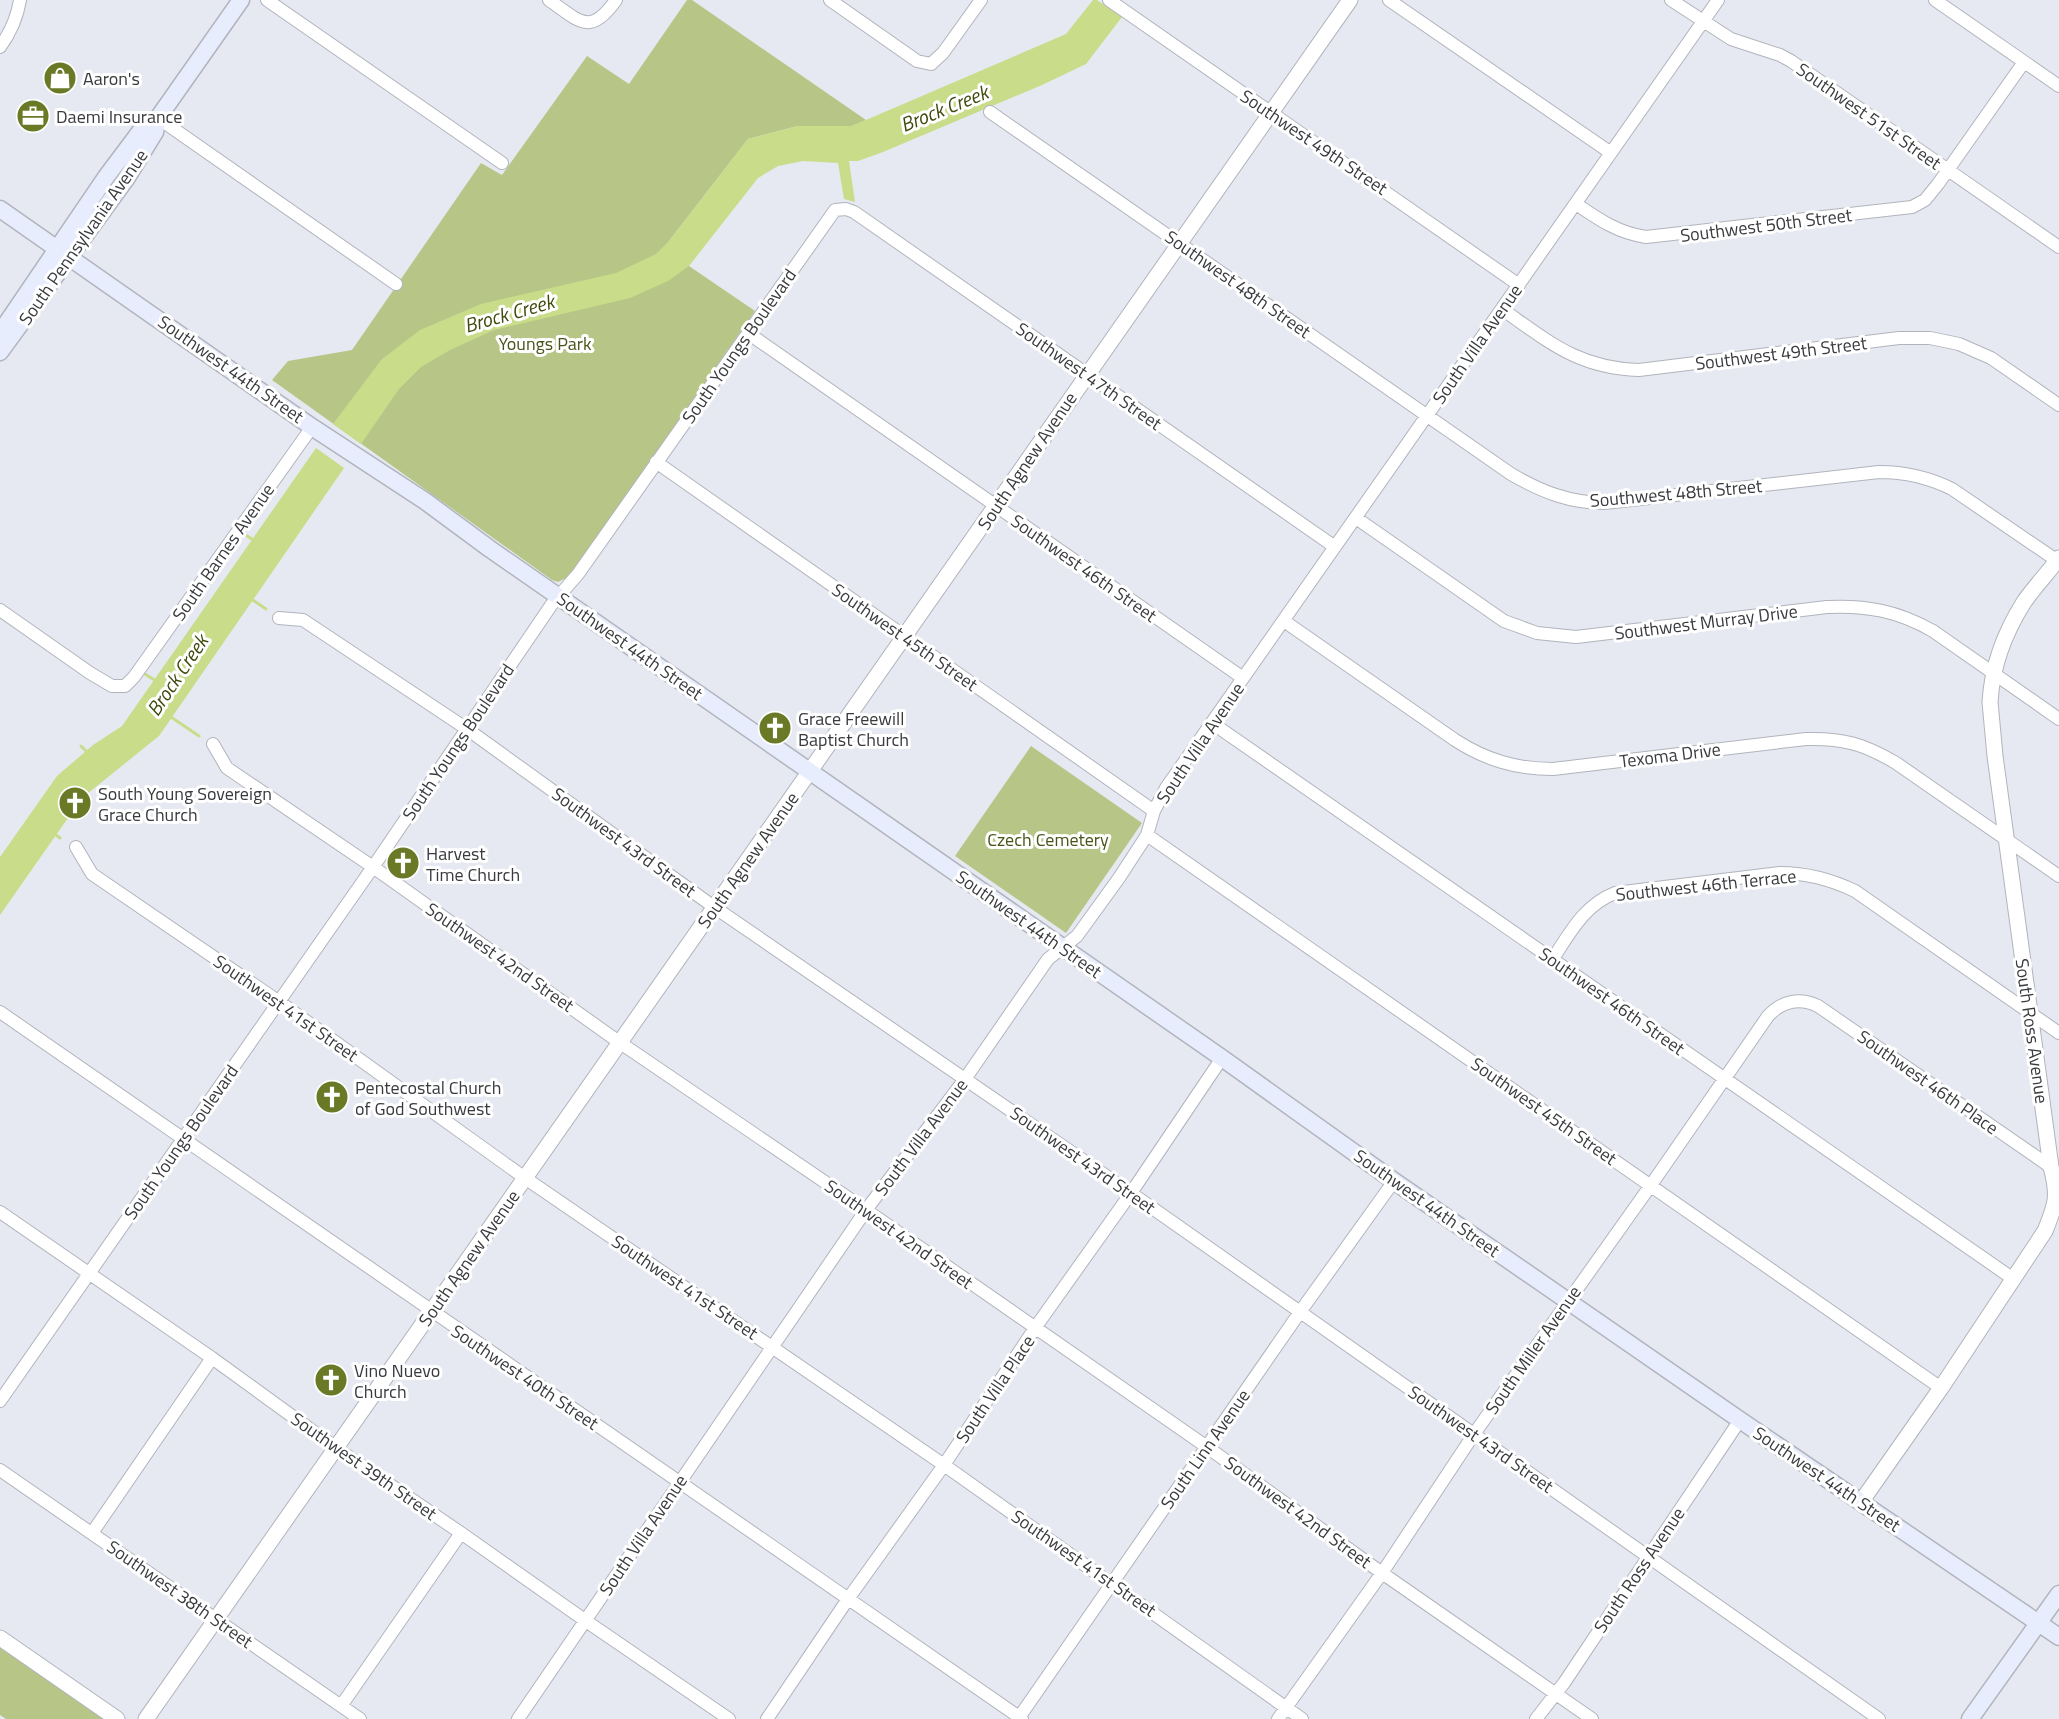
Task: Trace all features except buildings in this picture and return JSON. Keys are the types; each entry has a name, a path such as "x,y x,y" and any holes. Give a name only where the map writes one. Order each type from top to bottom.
{"main road":[{"name":"South Pennsylvania Avenue","path":"0,333 63,253 126,179 155,132 158,118 240,0"},
{"name":"Southwest 44th Street","path":"0,209 312,427 418,497 558,597 1740,1420 2059,1637"},
{"name":"South Pennsylvania Avenue","path":"0,352 63,253"},
{"path":"1970,1719 2059,1594"}],"street":[{"path":"0,47 4,31 17,16 20,0"},
{"path":"267,0 502,163"},
{"path":"549,0 579,20 594,22 604,15 616,0"},
{"path":"830,0 917,61 930,64 943,53 981,0"},
{"name":"Southwest 49th Street","path":"1109,0 1270,113 1360,172 1519,285"},
{"name":"South Agnew Avenue","path":"146,1719 1350,0"},
{"path":"1389,0 1611,153"},
{"name":"Southwest 51st Street","path":"1671,0 1731,39 1780,55 1791,61 2059,247"},
{"name":"South Villa Avenue","path":"518,1719 866,1210 965,1078 1048,959 1077,936 1147,835 1154,811 1166,788 1718,0"},
{"path":"1935,0 2059,86"},
{"path":"1948,171 2024,62"},
{"name":"Southwest 48th Street","path":"990,112 1427,416 1527,483 1559,497 1589,503 1622,502 1879,472 1902,473 1939,482 1959,493 2058,560"},
{"path":"158,118 396,284"},
{"name":"Southwest 50th Street","path":"1576,204 1623,232 1658,237 1905,208 1925,200 1948,171"},
{"name":"South Youngs Boulevard","path":"0,1401 373,867 558,597 578,574 830,215 840,208"},
{"name":"Southwest 47th Street","path":"840,208 854,212 1335,547"},
{"name":"Southwest 49th Street","path":"1502,309 1567,354 1583,361 1620,369 1639,370 1899,338 1944,340 1991,358 2059,405"},
{"name":"Southwest 46th Street","path":"748,333 1244,678"},
{"name":"South Barnes Avenue","path":"0,610 90,674 112,686 125,686 134,678 312,427"},
{"name":"Southwest 45th Street","path":"656,462 904,638 1154,811"},
{"name":"Southwest Murray Drive","path":"1356,518 1490,612 1518,627 1537,633 1556,636 1586,636 1827,607 1864,606 1900,614 1916,621 2059,719"},
{"name":"South Ross Avenue","path":"1861,1502 1941,1388 2045,1231 2055,1205 2058,1187 2051,1167 2029,1011 1990,717 1990,688 1999,654 2018,614 2058,560"},
{"name":"Southwest 43rd Street","path":"279,618 303,620 467,729 714,907 1131,1193 1879,1719"},
{"name":"Texoma Drive","path":"1284,621 1455,740 1498,762 1533,769 1553,769 1806,739 1843,740 1867,747 1896,763 2059,876"},
{"name":"Southwest 46th Street","path":"1212,723 2012,1278"},
{"name":"Southwest 42nd Street","path":"213,744 227,768 373,867 619,1042 1207,1447 1382,1573 1592,1719"},
{"name":"Southwest 45th Street","path":"1147,835 1941,1388"},
{"name":"Southwest 41st Street","path":"76,847 92,874 278,1001 525,1178 1112,1582 1302,1719"},
{"name":"Southwest 46th Terrace","path":"1552,960 1580,918 1592,905 1615,893 1772,874 1804,874 1836,882 1855,891 2059,1033"},
{"name":"South Miller Avenue","path":"1278,1719 1382,1573 1473,1434 1773,1011 1785,1003 1803,1001"},
{"name":"Southwest 46th Place","path":"1803,1001 1824,1009 2051,1167"},
{"name":"Southwest 40th Street","path":"0,1012 1020,1718"},
{"name":"South Villa Place","path":"767,1719 1222,1058"},
{"name":"South Linn Avenue","path":"1020,1718 1112,1582 1394,1180"},
{"name":"Southwest 39th Street","path":"0,1212 212,1358 336,1448 729,1719"},
{"path":"92,1533 212,1358"},
{"name":"South Ross Avenue","path":"1536,1719 1740,1420"},
{"name":"Southwest 38th Street","path":"0,1470 360,1719"},
{"path":"341,1706 461,1533"},
{"path":"0,1638 117,1719"}],"green space":[{"name":"Youngs Park","path":"687,0 692,0 866,120 852,126 798,126 748,139 669,241 689,266 755,311 570,576 558,582 552,580 272,380 288,361 352,350 481,163 502,175 587,56 629,84"},
{"name":"Czech Cemetery","path":"1031,746 1142,823 1066,933 955,856"},
{"path":"0,1643 109,1719 6,1719 0,1715"}],"water":[{"name":"Brock Creek","path":"1093,0 1097,0 1122,17 1086,64 883,152 858,161 849,161 855,202 844,199 838,163 803,161 778,166 758,178 689,266 668,281 630,298 494,330 450,350 421,367 399,389 361,444 333,424 382,359 420,330 481,304 616,273 656,254 669,241 748,139 798,126 852,126 1066,34"},
{"name":"Brock Creek","path":"316,448 344,468 159,736 82,798 0,915 0,857 57,776 93,745 122,726"}],"waterway":[{"path":"244,534 255,541"},
{"path":"250,598 266,609"},
{"path":"145,674 156,681"},
{"path":"168,715 199,736"},
{"path":"81,746 88,753"},
{"path":"52,832 60,838"}],"place":[{"name":"Aaron's","path":"60,78"},
{"name":"Daemi Insurance","path":"33,116"},
{"name":"Grace Freewill Baptist Church","path":"775,728"},
{"name":"South Young Sovereign Grace Church","path":"75,803"},
{"name":"Harvest Time Church","path":"403,863"},
{"name":"Pentecostal Church of God Southwest","path":"332,1097"},
{"name":"Vino Nuevo Church","path":"331,1380"}]}
